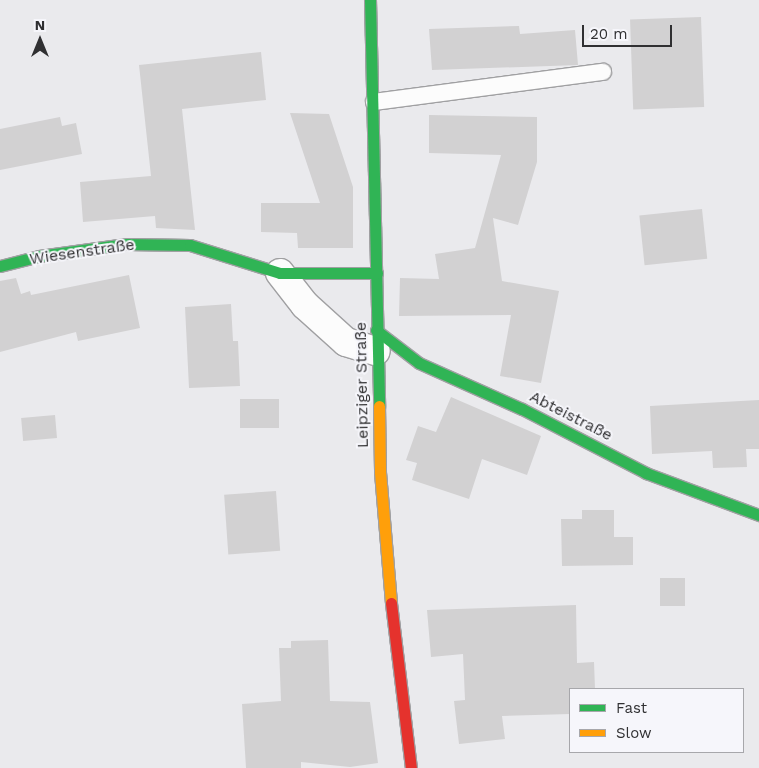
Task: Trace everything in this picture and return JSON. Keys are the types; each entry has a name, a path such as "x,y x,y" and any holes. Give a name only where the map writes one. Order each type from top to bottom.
{"street":[{"name":"Leipziger Straße","path":"370,0 374,102 376,340 388,582 411,768"},
{"name":"Wiesenstraße","path":"0,266 39,256 126,244 190,245 280,273 376,273"},
{"path":"280,273 305,305 346,342 376,340"},
{"name":"Abteistraße","path":"376,340 419,363 539,418 646,473 759,515"}],"lane":[{"path":"374,102 603,72"}],"building":[{"path":"701,17 704,107 633,109 630,19"},
{"path":"519,26 520,34 575,30 578,65 432,70 429,29"},
{"path":"261,52 266,100 182,109 195,230 156,228 155,216 83,222 80,182 151,176 139,65"},
{"path":"290,113 329,114 353,187 353,248 298,248 297,233 261,232 261,203 320,203"},
{"path":"429,115 537,117 537,162 518,225 493,218 502,281 559,291 541,383 500,376 511,315 399,316 400,278 439,279 435,254 475,248 501,155 429,153"},
{"path":"60,117 62,126 76,123 82,154 0,170 0,129"},
{"path":"702,209 707,259 645,265 639,216"},
{"path":"129,275 140,328 78,341 76,332 0,352 0,281 16,278 21,294 30,291 31,295"},
{"path":"231,304 233,341 238,341 240,386 189,388 185,307"},
{"path":"451,397 541,436 527,475 482,459 469,499 412,480 417,463 406,460 418,426 436,432"},
{"path":"240,399 279,399 279,428 240,428"},
{"path":"759,400 759,449 746,449 747,467 713,468 712,451 652,454 650,406"},
{"path":"55,415 57,438 23,441 21,418"},
{"path":"276,491 280,551 228,554 224,495"},
{"path":"582,510 614,510 614,537 633,537 633,565 562,566 561,519 582,519"},
{"path":"660,578 685,578 685,606 660,606"},
{"path":"576,605 577,663 594,662 595,688 569,688 569,714 502,716 505,739 459,744 454,701 465,700 463,654 431,657 427,610"},
{"path":"328,640 330,701 370,702 378,763 350,767 301,762 301,768 246,768 242,704 281,701 279,648 291,648 291,641"}],"traffic: fast":[{"path":"370,0 379,406"},
{"path":"0,266 39,256 126,244 190,245 280,273 377,273"},
{"path":"376,330 419,363 522,409 646,473 759,515"}],"traffic: slow":[{"path":"379,406 380,472 391,603"}],"traffic: jam":[{"path":"391,603 411,768"}]}
